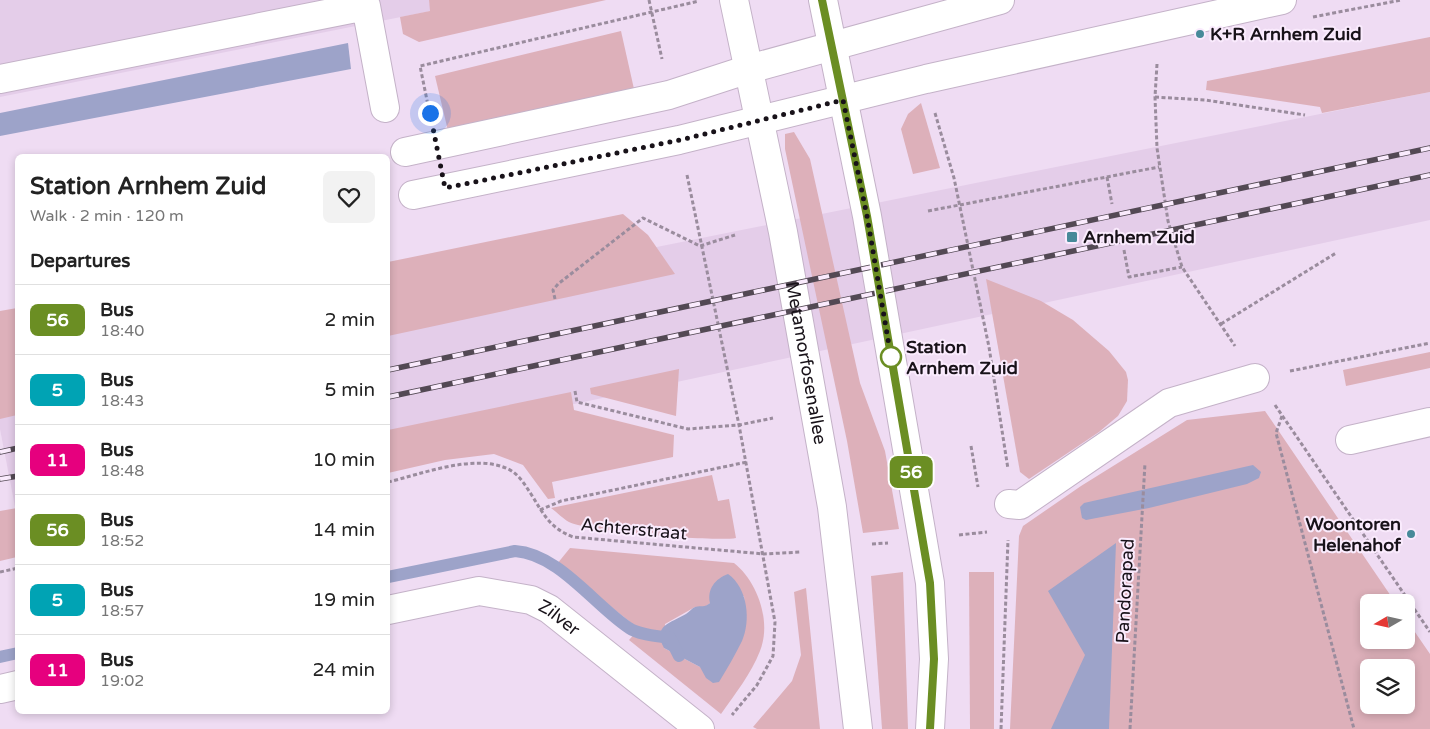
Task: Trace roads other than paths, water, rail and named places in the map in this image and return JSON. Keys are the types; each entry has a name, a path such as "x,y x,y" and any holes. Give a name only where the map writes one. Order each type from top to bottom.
{"main road":[{"name":"Metamorfosenallee","path":"734,0 805,344 832,506 858,729"},
{"path":"822,0 867,216 930,583 934,659 930,729"},
{"path":"405,152 670,95 749,68 1000,0"},
{"path":"413,195 680,140 926,79 1282,0"},
{"path":"0,79 366,6 385,108"},
{"path":"1009,504 1020,505 1169,403 1255,378"},
{"path":"1350,440 1430,422"},
{"name":"Zilver","path":"390,610 479,592 531,600 549,609 700,729"},
{"path":"0,689 15,686"}],"water":[{"path":"348,43 351,69 0,136 0,113"},
{"path":"1253,465 1261,472 1259,478 1247,484 1149,508 1086,520 1082,518 1080,507 1084,503"},
{"path":"1116,543 1109,729 1051,729 1085,655 1048,591"},
{"path":"728,574 735,580 744,596 747,615 745,633 719,682 713,683 706,678 700,667 664,648 660,634 669,623 697,606 704,606 710,603 709,598 713,585"}],"waterway":[{"path":"390,577 515,551 531,554 561,571 629,628 643,634 670,638 679,656"},
{"path":"0,657 15,654"}],"railway":[{"path":"390,370 1430,148"},
{"path":"390,397 1430,175"},
{"path":"0,452 15,449"},
{"path":"0,479 15,476"}],"place":[{"name":"K+R Arnhem Zuid","path":"1200,34"},
{"name":"Arnhem Zuid","path":"1072,237"},
{"name":"Station Arnhem Zuid","path":"891,357"},
{"name":"Woontoren Helenahof","path":"1411,534"}]}
